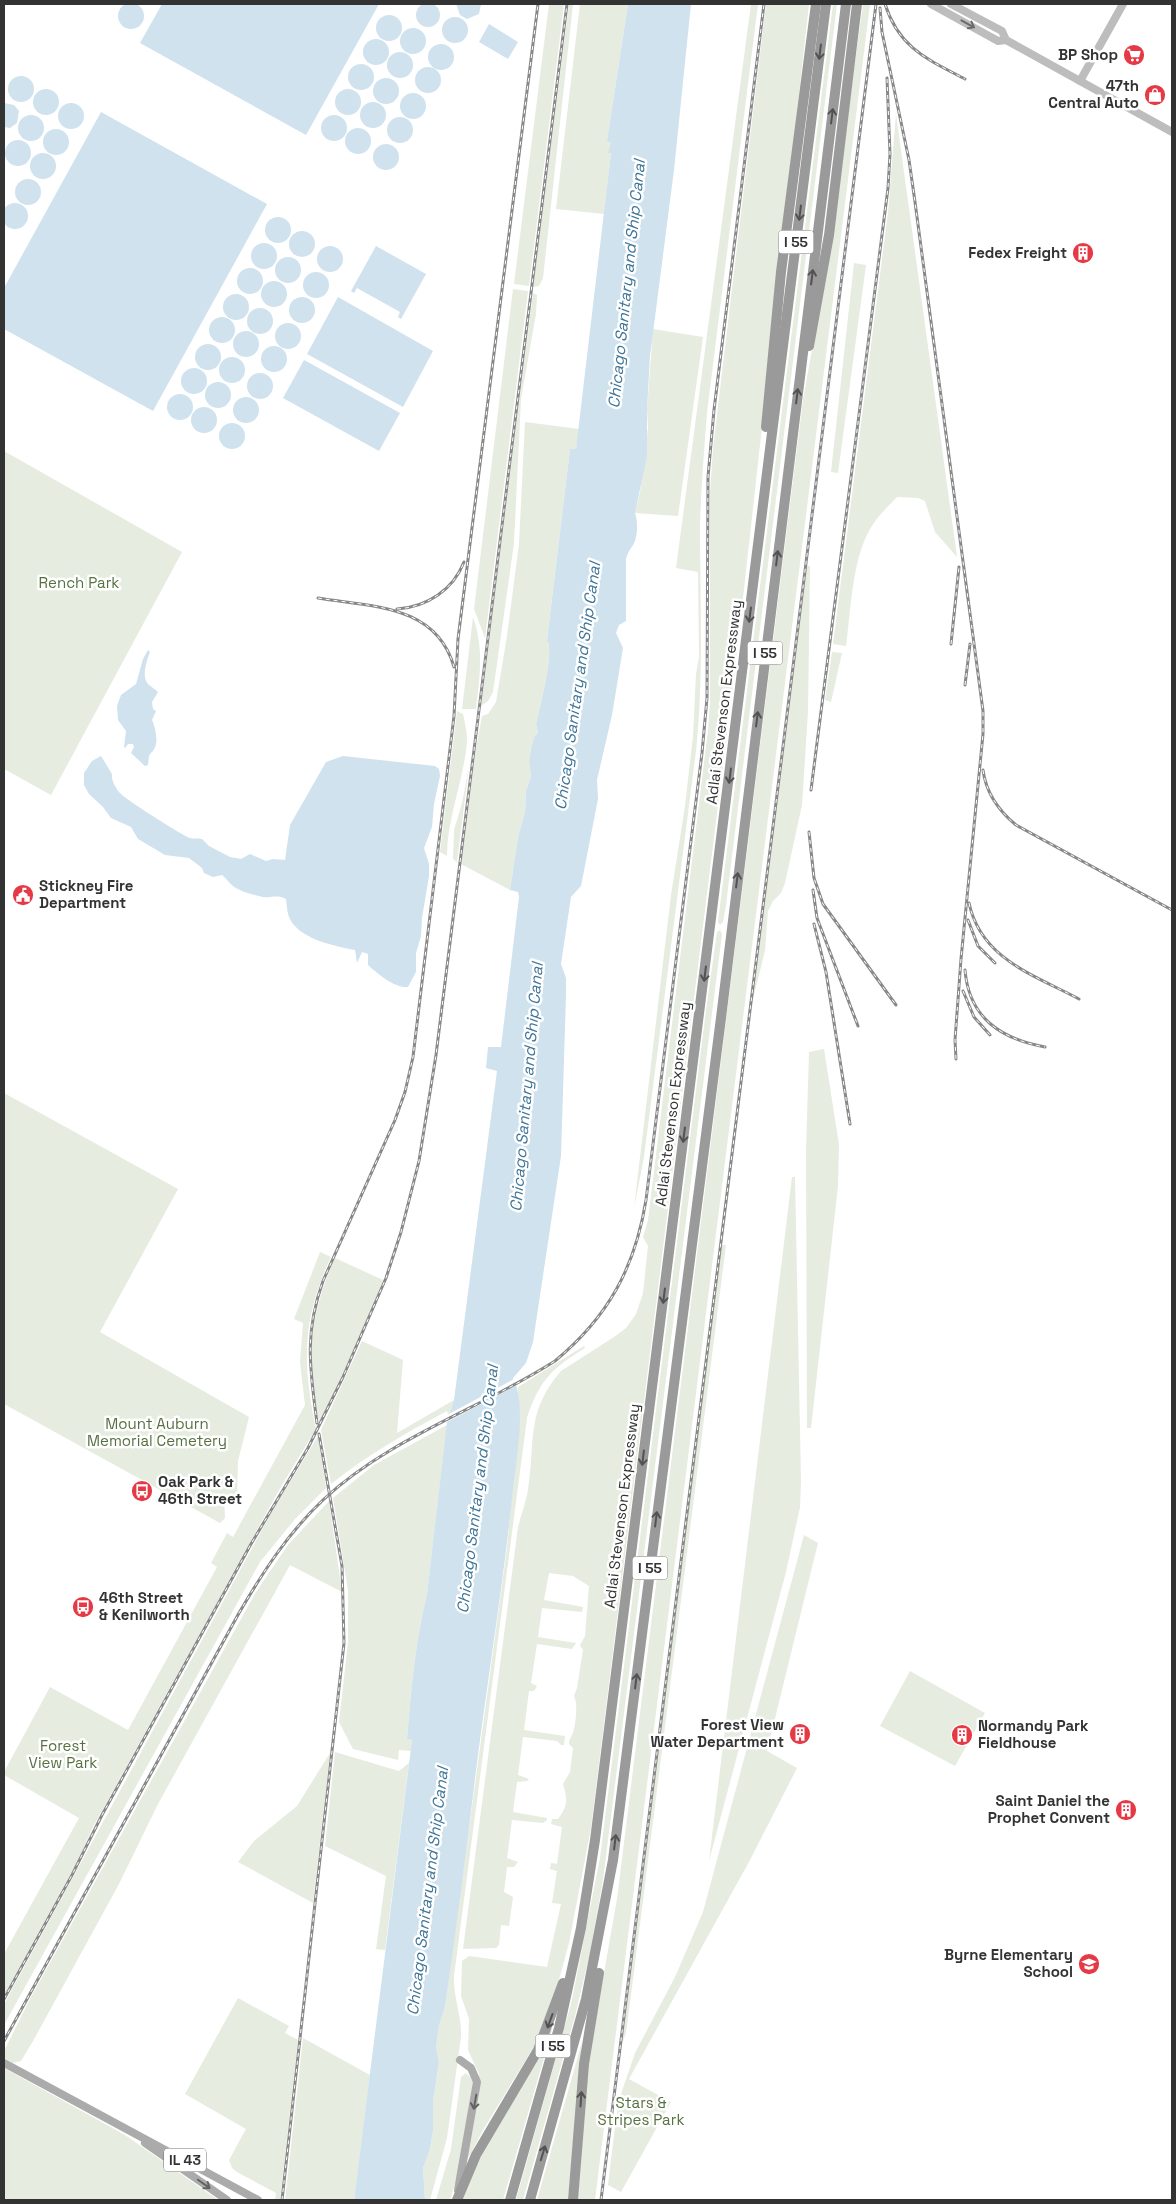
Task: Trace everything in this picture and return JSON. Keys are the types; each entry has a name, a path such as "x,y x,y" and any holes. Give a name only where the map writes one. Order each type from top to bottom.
{"highway":[{"path":"766,480 762,460 781,272 814,4"},
{"name":"Adlai Stevenson Expressway","path":"510,2200 559,2028 588,1890 727,805 826,4"},
{"name":"I 55","path":"530,2200 586,1999 613,1860 722,1008 846,4"},
{"path":"799,378 808,350 829,235 857,4"},
{"path":"573,2200 588,2028 610,1911 613,1860"},
{"path":"456,2200 476,2155 494,2122 527,2070 546,2031 560,1992 588,1890"}],"main road":[{"path":"931,4 998,41 1006,40 1172,132"},
{"path":"951,4 1002,31 1006,40"},
{"path":"1080,81 1123,4"},
{"path":"456,2200 477,2092 475,2075 471,2068 460,2060"},
{"name":"IL 43","path":"4,2063 258,2200"},
{"name":"IL 43","path":"111,2122 228,2200"}],"green space":[{"path":"549,4 564,4 529,286 514,284"},
{"path":"569,4 573,4 543,278 539,286 533,287"},
{"path":"580,4 628,4 607,141 611,143 611,153 604,214 556,209"},
{"path":"751,4 758,4 707,413 700,526 701,666 696,751 644,1157 634,1208 671,895 685,806 699,657 698,572 676,568"},
{"path":"766,4 809,4 737,652 591,1828 569,1943 554,1998 536,2043 483,2130 469,2157 467,2156 479,2090 479,2074 468,2050 469,2019 461,1996 462,1961 469,1956 547,1967 561,1904 552,1903 557,1871 550,1869 551,1863 557,1864 562,1827 551,1824 552,1819 558,1819 562,1814 566,1802 563,1784 570,1772 573,1748 569,1742 575,1721 576,1707 574,1696 583,1650 580,1645 585,1636 589,1586 573,1576 549,1573 544,1600 583,1607 582,1612 542,1608 538,1637 576,1643 572,1649 537,1644 531,1683 537,1686 534,1691 529,1691 524,1730 565,1736 564,1745 557,1741 523,1737 518,1775 529,1779 517,1782 513,1812 547,1818 547,1820 543,1823 512,1820 507,1858 518,1862 514,1867 507,1867 504,1892 513,1897 509,1926 501,1925 499,1945 496,1948 463,1949 518,1527 528,1490 537,1414 542,1400 561,1371 626,1328 636,1314 643,1293 648,1246 643,1237 648,1220 708,730 710,702 710,493 713,448"},
{"path":"833,4 837,4 726,905 723,922 720,925 718,922"},
{"path":"863,4 870,4 595,2200 578,2200 588,2063 617,1899 803,400 827,266"},
{"path":"896,114 957,557 935,532 925,501 918,498 897,497 870,529 859,555 853,586 846,646 833,644 888,212"},
{"path":"854,263 866,265 838,473 831,472"},
{"path":"513,289 528,291 485,638 474,609"},
{"path":"533,293 537,295 536,314 521,399 514,543 493,692 488,701 481,706"},
{"path":"653,329 703,337 678,516 635,513 640,492 648,428 647,410"},
{"path":"525,422 579,429 576,449 570,449 547,639 549,646 548,668 536,725 538,733 534,737 531,749 529,761 531,776 526,791 525,812 518,837 510,890 461,864 482,716 488,714 496,702 507,636 519,544"},
{"name":"Rench Park","path":"4,451 182,552 51,795 4,769"},
{"path":"806,566 810,566 808,712 802,805 785,883 781,893 773,901 768,911 765,951 751,1007"},
{"path":"473,617 480,651 480,674 476,709 462,709"},
{"path":"832,652 842,653 831,702 825,700"},
{"path":"457,711 463,714 467,741 463,770 450,827 447,856 440,852"},
{"path":"469,767 457,862 453,859 454,830 462,803"},
{"path":"720,930 722,934 603,1880 590,1953 575,2016 523,2200 516,2200 571,2004 600,1858 706,1010 717,932"},
{"path":"824,1049 839,1145 838,1186 811,1428 807,1428 806,1151 809,1052"},
{"name":"Mount Auburn Memorial Cemetery","path":"4,1093 178,1189 100,1332 249,1417 238,1461 237,1496 224,1495 225,1518 220,1523 4,1404"},
{"path":"792,1177 795,1177 800,1507 786,1572 709,1861"},
{"path":"721,1245 726,1245 630,2003 626,2033 621,2046"},
{"name":"Forest View Park","path":"320,1252 331,1257 314,1301 307,1341 308,1383 316,1429 279,1490 93,1827 77,1862 4,1996 4,1954 79,1818 4,1775 4,1772 50,1687 128,1730 217,1567 211,1563 227,1533 233,1537 305,1405 300,1362 303,1323 294,1319"},
{"path":"335,1258 383,1280 359,1339 319,1423 313,1379 312,1339 319,1301"},
{"path":"362,1341 403,1360 397,1433 454,1400 450,1413 448,1414 447,1411 402,1436 359,1463 331,1484 321,1430"},
{"path":"584,1346 585,1348 555,1369 548,1377 536,1394 527,1418 454,1976 461,2037 447,2138 430,2200 425,2200 423,2168 430,2149 433,2131 433,2102 439,2062 436,2047 439,2024 445,2007 507,1548 519,1424 518,1387"},
{"path":"447,1425 427,1594 416,1648 412,1684 407,1739 412,1740 411,1751 399,1750 398,1760 353,1749 339,1722 348,1642 348,1590 333,1498 374,1465"},
{"path":"318,1436 326,1488 295,1519 260,1562 4,2025 4,2004 269,1517"},
{"path":"329,1501 342,1592 290,1565 158,1804 119,1884 33,2041 21,2061 13,2063 4,2058 4,2051 31,1997 256,1592 288,1545"},
{"name":"Stars & Stripes Park","path":"804,1535 818,1543 767,1751 797,1768 750,1860 629,2079 671,2102 621,2192 608,2185 616,2118 622,2091 635,2053 675,1977 703,1912"},
{"path":"910,1671 985,1713 955,1766 880,1726"},
{"path":"335,1752 399,1771 409,1763 385,1950 376,1949 386,1876 325,1846"},
{"path":"330,1753 313,1903 238,1862 254,1841 297,1806"},
{"path":"238,1998 289,2026 285,2033 298,2040 280,2200 275,2200 276,2193 232,2168 229,2160 246,2129 185,2094"},
{"path":"550,2029 552,2030 503,2200 461,2200 469,2178"},
{"path":"303,2038 370,2075 354,2200 285,2200"},
{"path":"582,2042 568,2200 537,2200"},
{"path":"4,2068 125,2135 218,2200 4,2200"},
{"path":"466,2073 473,2083 458,2173 450,2200 436,2200 451,2149 461,2077"}],"water":[{"path":"131,3 140,7 144,16 140,25 131,29 122,25 118,16 122,7"},
{"path":"423,3 433,3 440,10 440,20 433,27 423,27 416,20 416,10"},
{"path":"162,4 379,4 306,135 140,43"},
{"path":"456,4 481,4 479,14 467,19 460,15"},
{"name":"Chicago Sanitary and Ship Canal","path":"628,4 691,4 674,170 650,356 647,456 635,513 637,525 636,538 626,559 626,621 619,625 616,633 623,648 612,715 597,780 598,799 581,886 571,897 561,964 566,978 566,995 561,1156 533,1342 526,1363 513,1378 519,1402 518,1448 505,1562 453,1950 445,2007 439,2025 436,2047 439,2062 433,2102 433,2131 430,2149 423,2168 425,2200 354,2200 412,1740 407,1739 414,1666 427,1594 447,1422 454,1400 497,1071 486,1068 488,1047 501,1047 519,897 518,892 510,890 518,837 525,812 526,791 531,776 529,761 531,749 534,737 538,733 536,725 548,668 549,646 547,640 570,449 576,449 611,153 608,153 611,143 607,141"},
{"path":"389,15 398,19 402,28 398,37 389,41 380,37 376,28 380,19"},
{"path":"455,17 464,21 468,30 464,39 455,43 446,39 442,30 446,21"},
{"path":"489,24 518,42 508,59 479,42"},
{"path":"413,28 422,32 426,41 422,50 413,54 404,50 400,41 404,32"},
{"path":"376,39 385,43 389,52 385,61 376,65 367,61 363,52 367,43"},
{"path":"441,44 450,48 454,57 450,66 441,70 432,66 428,57 432,48"},
{"path":"400,52 409,56 413,65 409,74 400,78 391,74 387,65 391,56"},
{"path":"361,64 370,68 374,77 370,86 361,90 352,86 348,77 352,68"},
{"path":"428,67 437,71 441,80 437,89 428,93 419,89 415,80 419,71"},
{"path":"21,76 30,80 34,89 30,98 21,102 12,98 8,89 12,80"},
{"path":"386,78 395,82 399,91 395,100 386,104 377,100 373,91 377,82"},
{"path":"46,89 55,93 59,102 55,111 46,115 37,111 33,102 37,93"},
{"path":"348,89 357,93 361,102 357,111 348,115 339,111 335,102 339,93"},
{"path":"413,93 422,97 426,106 422,115 413,119 404,115 400,106 404,97"},
{"path":"373,102 382,106 386,115 382,124 373,128 364,124 360,115 364,106"},
{"path":"4,103 14,105 19,111 17,123 10,128 4,127"},
{"path":"71,103 80,107 84,116 80,125 71,129 62,125 58,116 62,107"},
{"path":"101,112 267,204 153,411 4,329 4,288"},
{"path":"31,115 40,119 44,128 40,137 31,141 22,137 18,128 22,119"},
{"path":"334,115 343,119 347,128 343,137 334,141 325,137 321,128 325,119"},
{"path":"400,117 409,121 413,130 409,139 400,143 391,139 387,130 391,121"},
{"path":"358,128 367,132 371,141 367,150 358,154 349,150 345,141 349,132"},
{"path":"56,129 65,133 69,142 65,151 56,155 47,151 43,142 47,133"},
{"path":"18,140 27,144 31,153 27,162 18,166 9,162 5,153 9,144"},
{"path":"386,144 395,148 399,157 395,166 386,170 377,166 373,157 377,148"},
{"path":"43,153 52,157 56,166 52,175 43,179 34,175 30,166 34,157"},
{"path":"28,179 37,183 41,192 37,201 28,205 19,201 15,192 19,183"},
{"path":"15,203 24,207 28,216 24,225 15,229 6,225 2,216 6,207"},
{"path":"278,217 287,221 291,230 287,239 278,243 269,239 265,230 269,221"},
{"path":"302,231 311,235 315,244 311,253 302,257 293,253 289,244 293,235"},
{"path":"264,243 273,247 277,256 273,265 264,269 255,265 251,256 255,247"},
{"path":"330,246 339,250 343,259 339,268 330,272 321,268 317,259 321,250"},
{"path":"376,246 426,274 401,319 398,317 400,312 357,288 354,293 351,291"},
{"path":"288,257 297,261 301,270 297,279 288,283 279,279 275,270 279,261"},
{"path":"250,268 259,272 263,281 259,290 250,294 241,290 237,281 241,272"},
{"path":"316,272 325,276 329,285 325,294 316,298 307,294 303,285 307,276"},
{"path":"274,281 283,285 287,294 283,303 274,307 265,303 261,294 265,285"},
{"path":"236,294 245,298 249,307 245,316 236,320 227,316 223,307 227,298"},
{"path":"302,297 311,301 315,310 311,319 302,323 293,319 289,310 293,301"},
{"path":"338,297 433,351 403,407 307,354"},
{"path":"260,308 269,312 273,321 269,330 260,334 251,330 247,321 251,312"},
{"path":"222,317 231,321 235,330 231,339 222,343 213,339 209,330 213,321"},
{"path":"288,323 297,327 301,336 297,345 288,349 279,345 275,336 279,327"},
{"path":"246,331 255,335 259,344 255,353 246,357 237,353 233,344 237,335"},
{"path":"208,344 217,348 221,357 217,366 208,370 199,366 195,357 199,348"},
{"path":"274,346 283,350 287,359 283,368 274,372 265,368 261,359 265,350"},
{"path":"232,357 241,361 245,370 241,379 232,383 223,379 219,370 223,361"},
{"path":"304,360 400,413 379,451 283,398"},
{"path":"194,368 203,372 207,381 203,390 194,394 185,390 181,381 185,372"},
{"path":"260,373 269,377 273,386 269,395 260,399 251,395 247,386 251,377"},
{"path":"218,382 227,386 231,395 227,404 218,408 209,404 205,395 209,386"},
{"path":"180,394 189,398 193,407 189,416 180,420 171,416 167,407 171,398"},
{"path":"246,397 255,401 259,410 255,419 246,423 237,419 233,410 237,401"},
{"path":"204,407 213,411 217,420 213,429 204,433 195,429 191,420 195,411"},
{"path":"232,423 241,427 245,436 241,445 232,449 223,445 219,436 223,427"},
{"path":"148,650 150,652 145,668 145,677 148,684 158,692 152,702 153,709 156,711 152,720 156,743 154,750 149,756 148,765 145,766 131,753 134,747 133,744 128,744 124,747 126,731 118,720 117,706 121,695 136,684 143,659"},
{"path":"101,756 112,774 113,782 119,792 155,818 190,838 202,839 209,846 230,857 241,859 250,854 266,861 273,859 285,860 290,825 326,762 343,756 435,766 439,769 440,776 434,804 432,827 424,848 429,864 429,876 421,936 416,953 416,972 408,987 392,983 376,972 368,965 368,954 362,952 357,963 355,950 320,941 296,928 290,919 286,899 277,896 263,897 244,892 233,886 222,875 213,877 204,873 202,868 189,858 165,855 138,839 131,827 111,818 103,807 89,794 84,785 84,773 92,761"}],"pier":[{"path":"514,1379 517,1385 447,1422 445,1419 447,1415"}],"railway":[{"path":"317,1423 310,1352 313,1318 317,1300 323,1281 395,1120 405,1092 413,1057 454,716 458,639 538,4"},
{"path":"4,1999 72,1875 102,1815 251,1544 308,1448 343,1377 386,1278 401,1232 419,1161 436,1055 567,4"},
{"path":"4,2041 239,1613 287,1539 323,1500 349,1478 377,1459 406,1441 555,1361 574,1344 604,1309 616,1290 635,1248 646,1200 702,753 707,698 708,477 714,410 764,4"},
{"path":"601,2200 876,4"},
{"path":"885,4 891,19 906,42 938,65 965,79"},
{"path":"880,8 882,32 909,160 983,711 983,734 961,959 955,1040 956,1059"},
{"path":"811,790 888,188 890,154 887,78"},
{"path":"397,609 419,605 438,595 453,581 464,562"},
{"path":"951,644 959,567"},
{"path":"318,598 380,607 399,612 417,620 433,631 445,646 454,667"},
{"path":"965,685 970,644"},
{"path":"983,770 987,786 994,801 1016,825 1172,910"},
{"path":"809,832 814,878 823,904 896,1005"},
{"path":"813,890 817,918 858,1026"},
{"path":"969,903 975,922 997,952 1028,973 1079,999"},
{"path":"968,920 978,946 995,963"},
{"path":"814,924 826,972 850,1124"},
{"path":"965,970 973,1001 980,1013 990,1024 1014,1038 1045,1047"},
{"path":"963,991 974,1017 990,1035"},
{"path":"282,2200 344,1643 342,1566 319,1434"}],"place":[{"name":"BP Shop","path":"1134,55"},
{"name":"47th Central Auto","path":"1155,95"},
{"name":"Fedex Freight","path":"1083,253"},
{"name":"Stickney Fire Department","path":"23,895"},
{"name":"Oak Park & 46th Street","path":"142,1491"},
{"name":"46th Street & Kenilworth","path":"83,1607"},
{"name":"Forest View Water Department","path":"800,1734"},
{"name":"Normandy Park Fieldhouse","path":"962,1735"},
{"name":"Saint Daniel the Prophet Convent","path":"1126,1810"},
{"name":"Byrne Elementary School","path":"1089,1964"}]}
